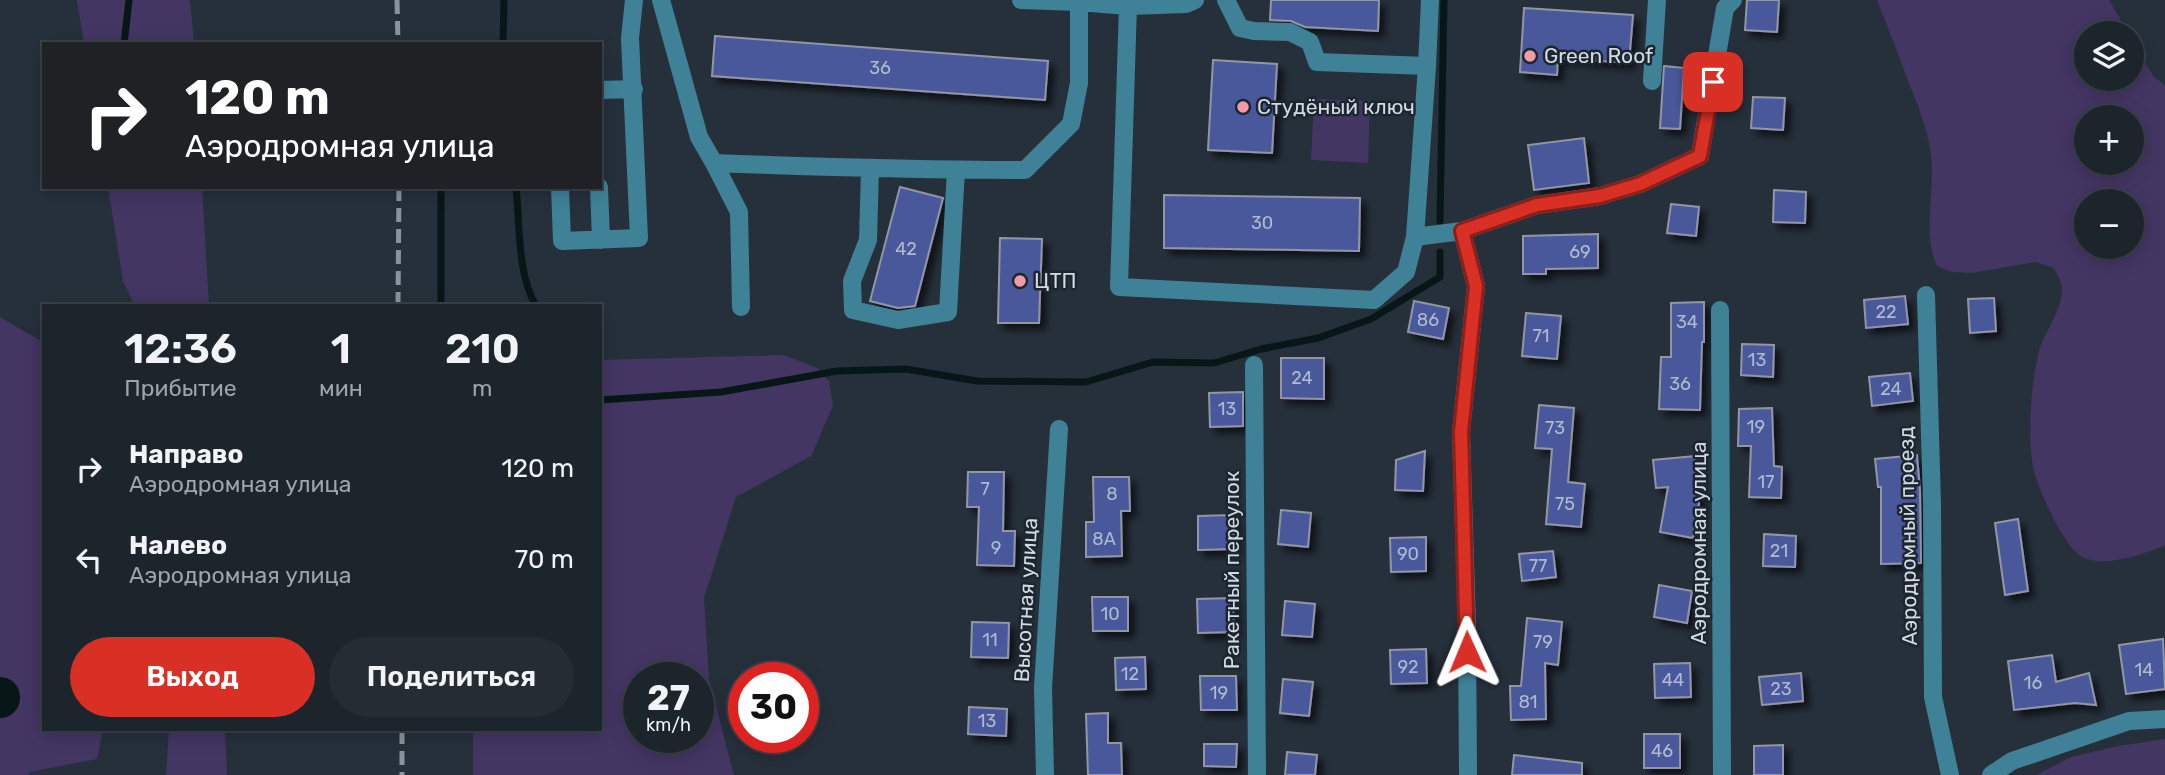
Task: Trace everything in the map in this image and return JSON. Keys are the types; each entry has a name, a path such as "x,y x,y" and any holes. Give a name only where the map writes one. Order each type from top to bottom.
{"street":[{"path":"560,189 562,241 639,238 630,38 634,0"},
{"path":"662,0 699,137 739,212 741,307"},
{"path":"1021,0 1186,4 1195,0"},
{"path":"1226,0 1240,28 1290,32 1310,42 1317,62 1427,66"},
{"path":"1126,3 1119,287 1374,300 1406,271 1415,237 1430,0"},
{"path":"1653,81 1657,0"},
{"path":"1415,237 1462,231 1537,205 1600,196 1640,184 1700,156 1725,8 1733,0"},
{"path":"714,163 870,169 1025,170 1071,124 1079,83 1079,2"},
{"path":"602,90 634,89"},
{"path":"870,169 868,240 852,281 853,310 898,320 948,312 956,170"},
{"path":"599,189 601,240"},
{"path":"1462,231 1476,286 1461,432 1468,775"},
{"name":"Аэродромный проезд","path":"1926,295 1932,504 1933,698 1950,775"},
{"name":"Аэродромная улица","path":"1720,310 1722,775"},
{"name":"Ракетный переулок","path":"1254,365 1257,775"},
{"name":"Высотная улица","path":"1045,775 1043,688 1059,429"},
{"path":"1991,775 2011,761 2130,721 2165,719"}],"shaded area":[{"path":"77,0 190,0 194,42 84,42"},
{"path":"1877,0 2109,0 2121,21 2074,21 2074,91 2144,91 2144,60 2153,76 2165,85 2165,545 2121,559 2097,561 2078,554 2059,529 2035,475 2030,430 2037,361 2061,299 2060,281 2054,268 2036,262 1971,273 1952,272 1937,266 1930,239 1932,163 1918,106"},
{"path":"1314,99 1370,101 1368,163 1311,160"},
{"path":"108,189 202,189 209,304 134,304 123,281"},
{"path":"0,317 42,342 42,731 103,731 97,759 29,772 29,775 0,775"},
{"path":"784,355 817,368 829,381 833,406 811,456 736,497 704,598 708,662 623,662 623,753 714,753 714,698 734,775 473,775 473,731 602,731 602,360"},
{"path":"169,731 225,731 227,775 166,775"},
{"path":"2165,739 2165,775 2037,775 2071,757"}],"building":[{"path":"1271,0 1379,0 1378,31 1305,27 1291,21 1270,20"},
{"path":"1747,0 1779,0 1777,32 1745,30"},
{"path":"1524,8 1633,15 1629,63 1558,58 1557,75 1520,72"},
{"path":"715,36 1048,61 1045,100 712,76"},
{"name":"Студёный ключ","path":"1213,60 1277,64 1272,153 1208,150"},
{"path":"1664,66 1684,68 1680,129 1660,128"},
{"path":"1753,97 1785,98 1783,130 1751,128"},
{"path":"1584,138 1589,183 1534,190 1528,145"},
{"path":"900,187 943,198 915,306 898,308 870,301"},
{"path":"1774,190 1806,192 1805,223 1773,222"},
{"path":"1164,195 1360,198 1359,251 1164,248"},
{"path":"1671,204 1699,207 1696,236 1667,233"},
{"path":"1598,234 1598,268 1546,269 1546,274 1523,274 1523,236"},
{"name":"ЦТП","path":"1000,238 1042,239 1039,323 998,323"},
{"path":"1905,296 1908,324 1866,328 1864,300"},
{"path":"1994,298 1996,331 1970,333 1968,299"},
{"path":"1414,301 1449,308 1443,339 1408,332"},
{"path":"1704,302 1700,410 1659,409 1661,357 1671,357 1671,303"},
{"path":"1526,313 1561,316 1557,359 1522,356"},
{"path":"1742,344 1774,345 1773,377 1741,375"},
{"path":"1281,358 1324,358 1324,399 1281,398"},
{"path":"1910,373 1913,401 1872,406 1869,377"},
{"path":"1243,392 1243,426 1210,427 1209,393"},
{"path":"1539,405 1574,408 1568,482 1585,484 1581,527 1546,524 1552,449 1535,448"},
{"path":"1772,408 1774,466 1782,467 1781,498 1749,497 1751,446 1738,446 1739,409"},
{"path":"1425,451 1423,491 1395,490 1396,460"},
{"path":"1917,455 1921,563 1881,564 1881,487 1878,487 1875,459"},
{"path":"1695,456 1699,504 1693,538 1660,532 1668,487 1656,488 1653,460"},
{"path":"968,472 1004,472 1003,531 1015,531 1014,566 977,565 979,507 967,507"},
{"path":"1093,477 1129,477 1130,511 1121,511 1122,556 1086,557 1086,522 1094,522"},
{"path":"1281,510 1311,513 1308,547 1278,544"},
{"path":"1233,515 1234,549 1198,550 1198,516"},
{"path":"2018,519 2028,591 2005,595 1995,523"},
{"path":"1764,534 1796,536 1795,567 1763,566"},
{"path":"1426,537 1426,571 1391,572 1390,538"},
{"path":"1553,551 1556,577 1522,581 1519,554"},
{"path":"1659,585 1692,591 1687,623 1654,617"},
{"path":"1092,597 1128,597 1128,631 1093,631"},
{"path":"1233,598 1234,632 1198,633 1197,599"},
{"path":"1285,601 1315,604 1312,637 1282,635"},
{"path":"1527,618 1562,622 1558,665 1545,663 1546,719 1511,720 1510,686 1521,686"},
{"path":"972,622 1009,623 1008,658 971,657"},
{"path":"2163,639 2165,689 2126,694 2119,645"},
{"path":"1426,649 1427,683 1391,684 1390,650"},
{"path":"2052,655 2056,682 2089,673 2096,705 2075,703 2014,710 2008,661"},
{"path":"1145,657 1146,689 1116,690 1115,658"},
{"path":"1690,663 1691,697 1655,698 1654,664"},
{"path":"1801,673 1803,701 1762,705 1759,677"},
{"path":"1200,676 1236,676 1237,710 1201,710"},
{"path":"1283,679 1313,682 1309,716 1280,713"},
{"path":"969,707 1007,709 1006,736 968,734"},
{"path":"1108,713 1108,743 1121,743 1122,775 1088,775 1086,714"},
{"path":"1644,734 1680,734 1680,768 1644,768"},
{"path":"1204,744 1237,744 1236,767 1204,766"},
{"path":"1783,745 1783,775 1754,775 1754,746"},
{"path":"1287,752 1317,755 1315,775 1285,775"},
{"path":"1514,755 1582,763 1582,775 1512,775"}],"waterway":[{"path":"124,42 129,0"},
{"path":"503,42 504,0"},
{"path":"1440,221 1444,0"},
{"path":"441,189 441,304"},
{"path":"516,189 522,264 535,304"},
{"path":"602,400 721,392 837,371 906,369 977,381 1086,382 1153,362 1214,363 1261,349 1318,338 1371,319 1440,277 1440,252"}],"railway":[{"path":"397,0 398,42"},
{"path":"398,304 399,189"},
{"path":"402,731 402,775"}],"place":[{"name":"Green Roof","path":"1530,56"},
{"name":"Студёный ключ","path":"1243,107"},
{"name":"ЦТП","path":"1020,281"}],"route":[{"path":"1467,652 1461,432 1476,286 1462,231 1537,205 1600,196 1640,184 1700,156 1713,82"}]}
